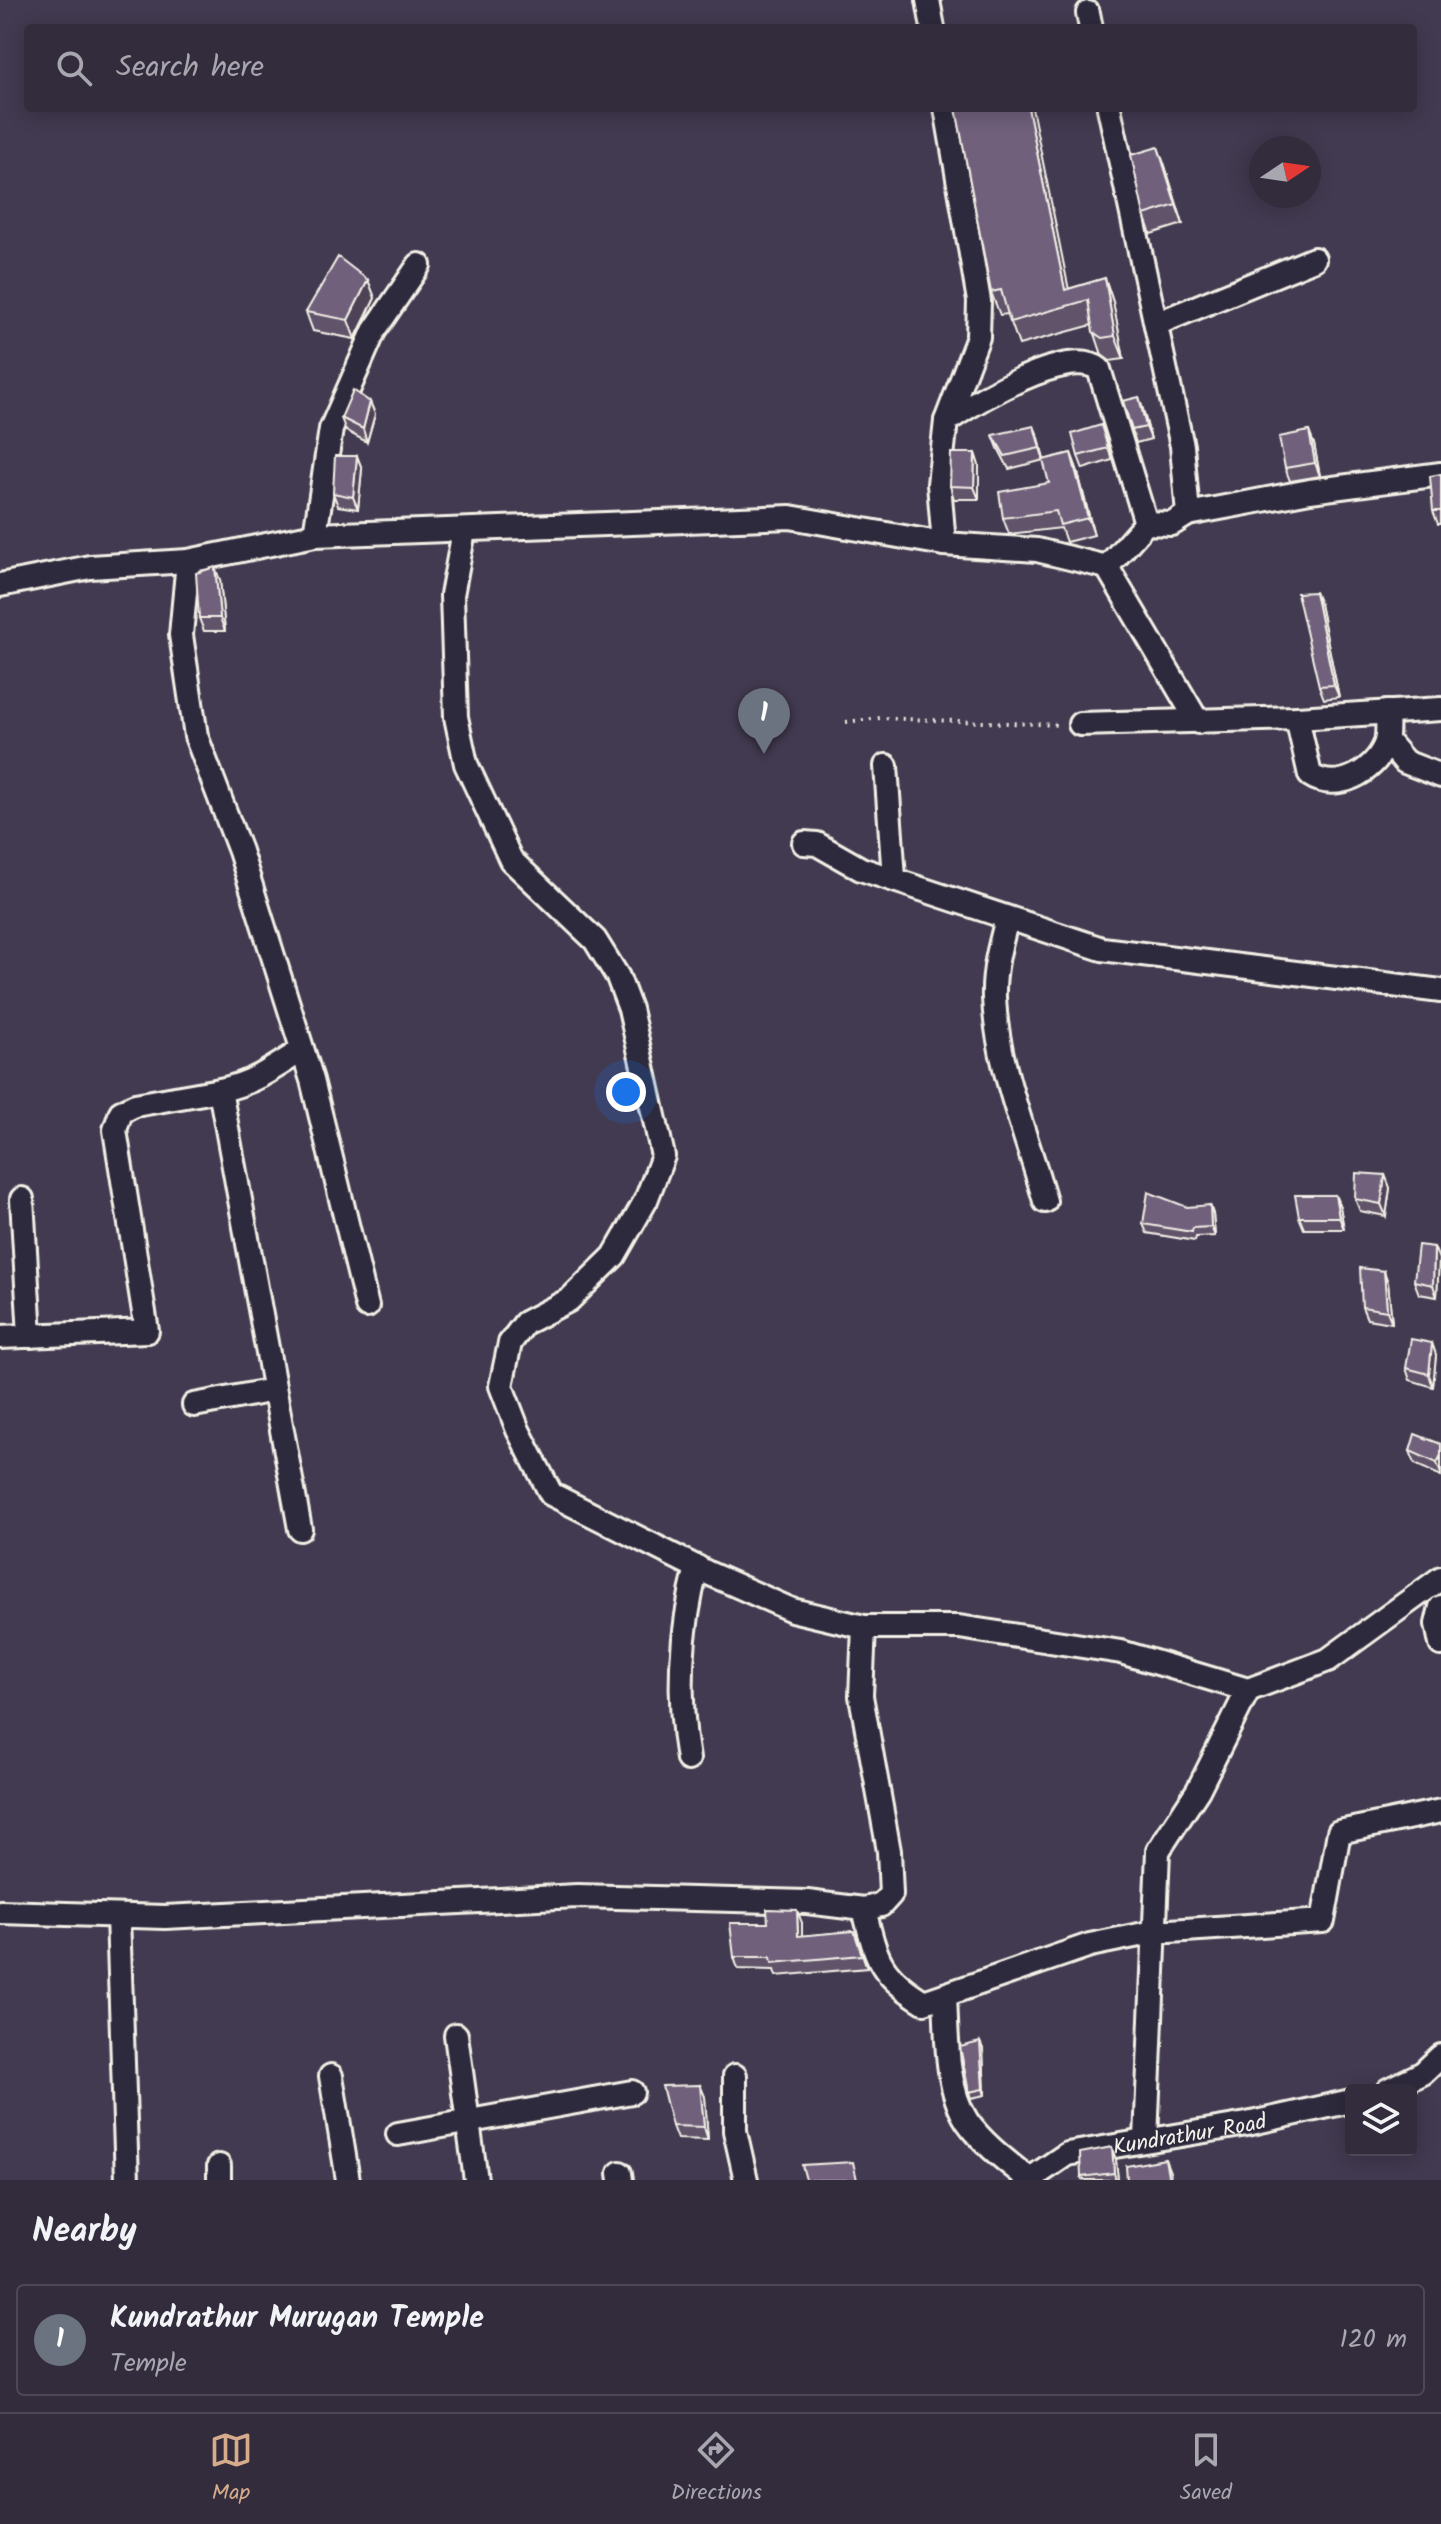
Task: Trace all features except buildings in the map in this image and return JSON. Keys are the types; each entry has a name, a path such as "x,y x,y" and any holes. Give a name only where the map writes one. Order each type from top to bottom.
{"street":[{"path":"928,0 932,24"},
{"path":"944,544 939,484 946,421 978,337 979,301 947,112"},
{"path":"1110,112 1182,446 1188,514"},
{"path":"1156,324 1314,259"},
{"path":"315,535 331,429 374,331 419,265"},
{"path":"946,421 1026,378 1080,362 1092,363 1099,369 1105,384 1146,523"},
{"path":"1146,523 1172,524 1188,514 1310,491 1441,474"},
{"path":"0,585 90,567 188,561 315,535 790,517 944,544 1037,550 1107,567 1198,722"},
{"path":"1107,567 1146,523"},
{"path":"464,531 452,595 456,717 466,764 511,860 595,940 618,977 630,1009 663,1156 646,1200 614,1256 569,1300 525,1323 510,1343 501,1386 518,1430 551,1494 697,1567 792,1610 864,1627 959,1627 1121,1652 1248,1690 1328,1660 1441,1578"},
{"path":"188,561 181,635 196,736 240,851 302,1050 348,1218 367,1306"},
{"path":"1080,724 1297,718 1441,709"},
{"path":"1297,718 1304,756 1315,778 1329,782 1355,777 1370,767 1387,741 1387,712"},
{"path":"1387,741 1405,762 1441,776"},
{"path":"886,766 894,878"},
{"path":"804,843 817,844 861,869 1102,949 1441,991"},
{"path":"1007,919 996,960 994,998 1001,1047 1045,1201"},
{"path":"0,1337 147,1331 115,1130 121,1112 135,1105 239,1087 268,1073 302,1050"},
{"path":"220,1090 300,1529"},
{"path":"22,1199 30,1336"},
{"path":"194,1405 274,1390"},
{"path":"688,1759 682,1676 686,1611 697,1567"},
{"path":"1441,1607 1437,1624 1441,1644"},
{"path":"0,1912 165,1917 577,1896 807,1902 864,1909 881,1905 891,1894 889,1851 861,1696 864,1627"},
{"path":"1146,2140 1158,1851 1198,1790 1248,1690"},
{"path":"864,1909 875,1952 893,1983 924,2002 1090,1945 1154,1932 1323,1921 1339,1832 1441,1811"},
{"path":"118,1916 127,2180"},
{"path":"945,1995 947,2037 958,2103 968,2122 1033,2180"},
{"path":"456,2035 476,2180"},
{"path":"1400,2084 1423,2073 1441,2056"},
{"path":"331,2076 348,2180"},
{"path":"735,2076 735,2131 746,2180"},
{"path":"398,2134 632,2092"},
{"name":"Kundrathur Road","path":"1033,2180 1067,2154 1247,2124 1345,2102"}],"path":[{"path":"846,722 880,718 1080,724"}],"place":[{"name":"Kundrathur Murugan Temple","path":"764,754"}]}
